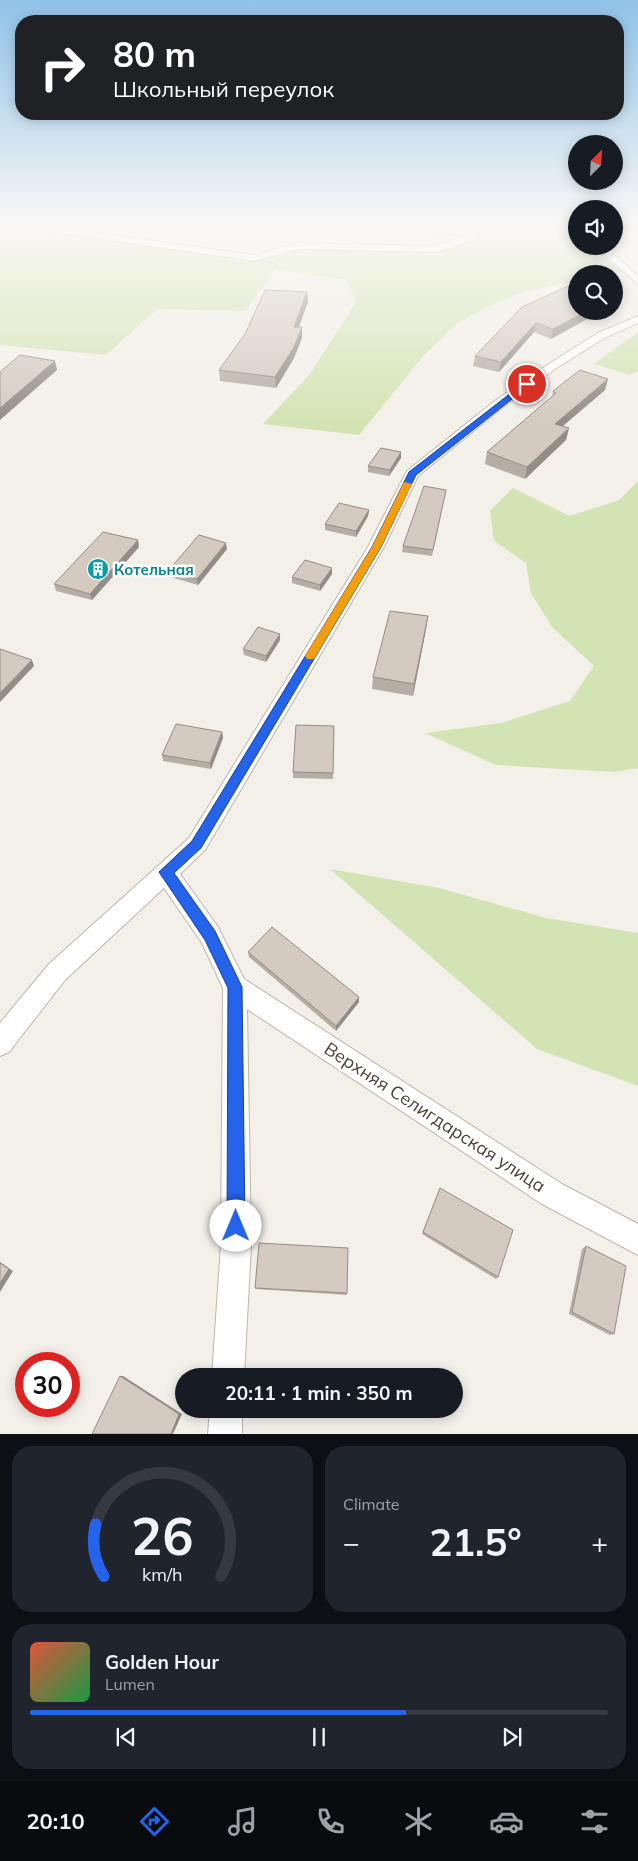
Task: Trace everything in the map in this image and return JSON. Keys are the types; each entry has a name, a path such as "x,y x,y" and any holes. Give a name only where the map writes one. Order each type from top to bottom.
{"street":[{"path":"0,1043 57,972 196,844 376,547 412,474 500,403 554,365 602,335 638,318"},
{"path":"166,872 210,935 235,987 236,1245 228,1368"},
{"name":"Верхняя Селигдарская улица","path":"235,987 538,1185 638,1240"},
{"path":"225,1434 226,1418"}],"green space":[{"path":"0,291 260,291 245,311 157,309 106,355 0,345"},
{"path":"351,291 527,291 490,306 459,322 424,355 359,435 263,424 310,374 356,302"},
{"path":"638,332 638,371 630,375 594,364"},
{"path":"638,481 638,768 615,772 496,765 425,733 501,723 570,701 594,666 552,627 531,593 526,563 494,541 490,511 513,488 570,516 619,500"},
{"path":"330,869 439,888 546,918 638,933 638,1086 537,1049"}],"building":[{"path":"265,291 307,292 294,327 302,327 294,347 275,377 219,370 245,334"},
{"path":"558,291 568,291 568,320 570,320 553,329 536,323 501,362 475,356 522,307"},
{"path":"20,355 55,361 0,408 0,372"},
{"path":"580,370 608,379 555,424 569,428 527,467 487,452 556,393 553,391"},
{"path":"381,448 401,452 390,470 368,466"},
{"path":"424,486 446,490 433,550 403,546"},
{"path":"339,503 369,510 356,531 325,524"},
{"name":"Котельная","path":"103,532 138,540 90,594 54,584"},
{"path":"199,535 226,543 197,579 168,571"},
{"path":"305,560 332,568 320,585 292,577"},
{"path":"390,611 428,616 414,684 373,677"},
{"path":"258,627 280,634 266,656 243,649"},
{"path":"0,649 32,660 0,693"},
{"path":"176,724 222,732 210,763 162,755"},
{"path":"296,725 334,726 333,773 293,772"},
{"path":"272,927 359,997 336,1026 248,952"},
{"path":"440,1188 513,1230 498,1277 423,1232"},
{"path":"259,1243 348,1248 347,1293 255,1288"},
{"path":"586,1246 626,1266 614,1334 572,1312"},
{"path":"0,1263 9,1269 0,1283"},
{"path":"120,1376 175,1411 175,1418 177,1418 171,1434 92,1434"}],"slow traffic":[{"path":"310,656 376,547 407,484"}],"place":[{"name":"Котельная","path":"98,569"}],"route":[{"path":"236,1226 235,987 210,935 166,872 196,844 376,547 412,474 500,403 527,384"}]}
